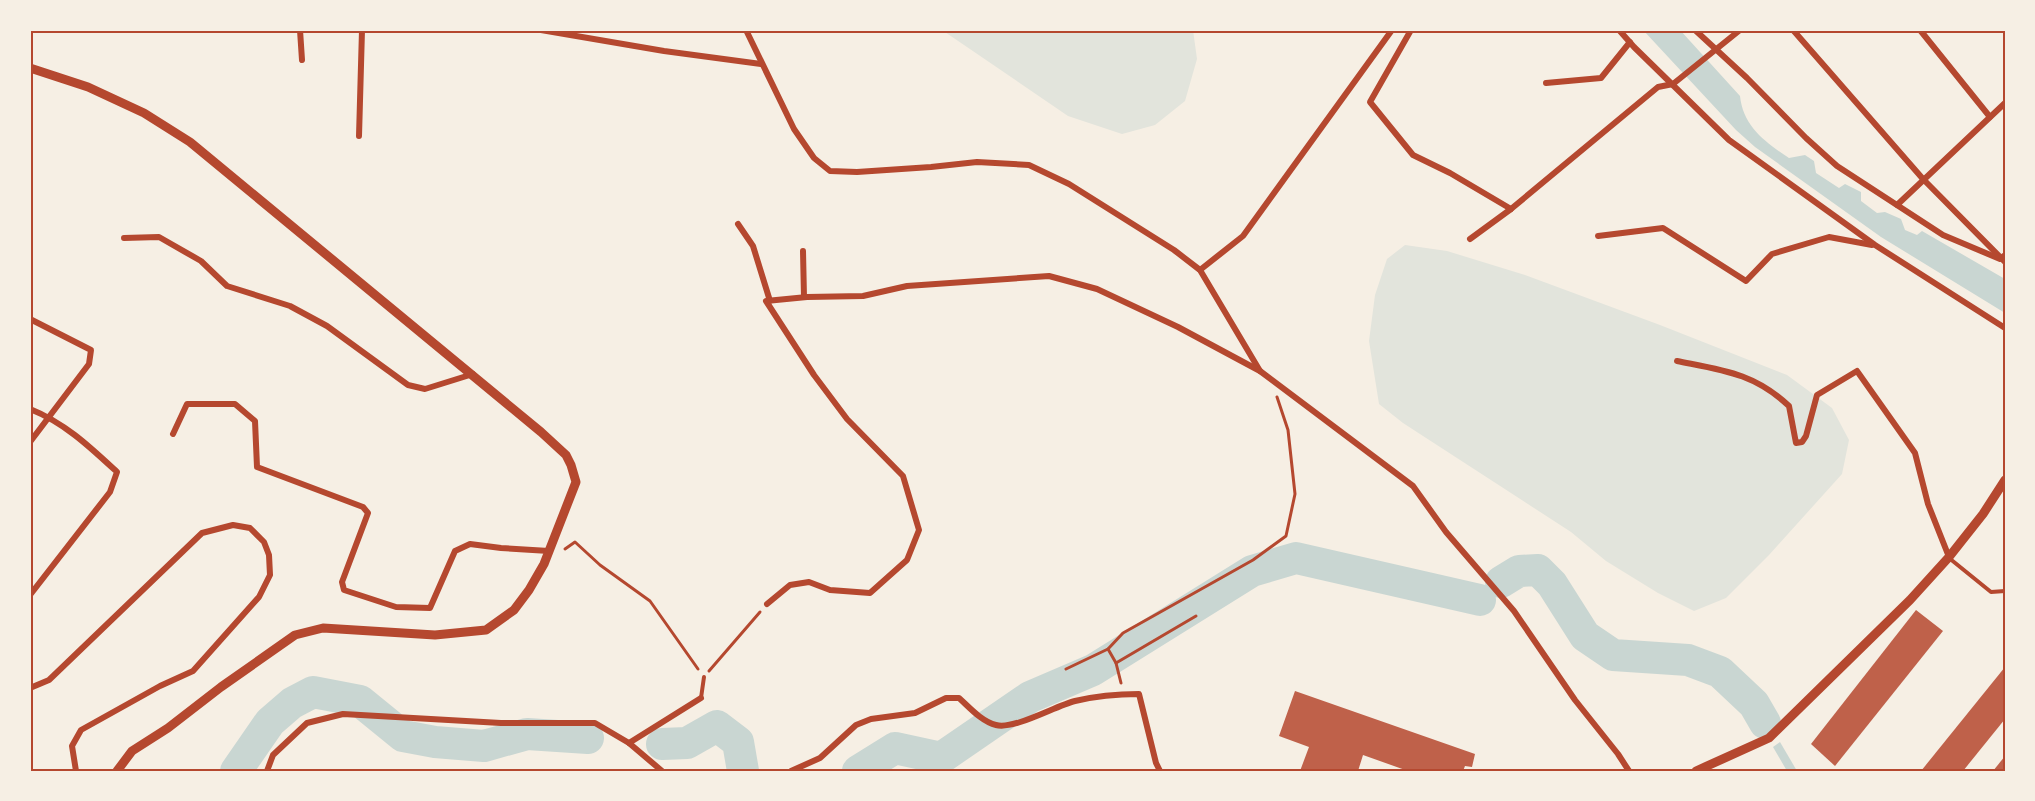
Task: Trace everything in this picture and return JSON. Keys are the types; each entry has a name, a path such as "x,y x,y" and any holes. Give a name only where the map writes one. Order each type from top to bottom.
{"street":[{"path":"300,30 302,60"},
{"path":"359,136 362,30"},
{"path":"541,30 664,51 761,64"},
{"path":"746,30 794,129 814,158 830,171 857,172 977,162 1029,165 1069,184 1174,250 1200,270 1260,371"},
{"path":"1200,270 1243,236 1392,30"},
{"path":"1411,30 1370,102 1413,155 1450,173 1511,209"},
{"path":"1619,30 1730,140 1875,245 2005,328"},
{"path":"1695,30 1837,166 1943,235 2003,258"},
{"path":"1470,239 1511,209 1658,87 1673,84 1740,30"},
{"path":"1793,30 1923,179 2003,258"},
{"path":"1920,30 1990,117"},
{"path":"1546,83 1600,78 1630,42"},
{"path":"30,68 88,87 144,113 190,142 473,374 558,447 566,455 576,482 544,564 530,590 514,610 486,630 435,635 323,628 295,635 132,752 117,771"},
{"path":"1897,204 2005,104"},
{"path":"738,224 753,246 770,301"},
{"path":"1599,236 1663,228 1746,281 1772,254 1829,237 1875,245"},
{"path":"124,238 159,237 201,261 227,286 290,306 327,326 408,385 425,389 473,374"},
{"path":"803,251 804,297"},
{"path":"767,604 790,585 809,582 830,590 870,593 907,560 918,530 903,476 841,410 814,375 766,301 804,297 863,296 907,286 1049,276 1097,289 1178,327 1260,371 1413,486 1446,532 1514,612 1575,700 1629,771"},
{"path":"30,320 91,350 89,364 30,442"},
{"path":"1677,361 1737,373 1759,382 1789,405 1796,443 1802,442 1806,436 1817,395 1857,371 1915,453 1928,504 1948,557"},
{"path":"173,434 187,404 235,404 255,421 257,467 363,507 368,513 342,582 344,590 396,607 430,608 454,550 470,544 549,551"},
{"path":"30,409 50,417 76,435 117,472 110,492 30,595"},
{"path":"1696,771 1769,738 1910,600 1983,514 2005,480"},
{"path":"30,688 49,680 202,533 233,525 250,528 264,542 269,555 270,575 258,597 193,671 160,686 81,730 72,746 76,771"},
{"path":"791,771 820,758 856,725 871,719 915,713 946,698 959,698 994,725 1007,726 1073,701 1111,694 1139,694 1160,771"},
{"path":"629,743 702,698"},
{"path":"267,771 273,755 307,723 343,714 501,723 595,723 629,743 662,771"}],"lane":[{"path":"1948,557 1990,592 2005,591"},
{"path":"702,698 704,677"}],"path":[{"path":"1066,669 1108,649 1123,633 1253,560 1286,536 1295,494 1288,430 1277,399 1275,382"},
{"path":"544,564 575,542 600,565 650,601 704,677 767,604"},
{"path":"1116,662 1196,616"},
{"path":"1108,649 1116,662 1121,684"}],"shaded area":[{"path":"942,30 1193,30 1197,59 1185,101 1155,125 1122,134 1068,116"},
{"path":"1643,30 1680,30 1740,96 1750,125 1780,152 1789,158 1805,155 1814,161 1816,173 1839,188 1845,184 1861,192 1861,201 1877,213 1885,212 1901,219 1905,230 1917,235 1922,231 2005,279 2005,313 1881,237 1755,147 1736,130"},
{"path":"1405,245 1447,251 1525,275 1787,375 1832,408 1849,440 1842,474 1769,555 1726,598 1694,611 1658,593 1606,561 1571,532 1403,423 1379,404 1369,341 1375,295 1387,259"},
{"path":"1780,742 1797,771 1787,771 1773,747"}],"building":[{"path":"1916,610 1943,631 1835,766 1811,744"},
{"path":"2005,667 2005,719 1963,771 1921,771"},
{"path":"1295,691 1475,754 1472,767 1465,766 1463,771 1408,771 1363,755 1358,771 1300,771 1309,747 1279,736"},
{"path":"2005,756 2005,771 1993,771"}],"waterway":[{"path":"858,771 895,748 941,758 1030,697 1093,670 1252,571 1296,558 1480,600"},
{"path":"1501,582 1519,571 1538,570 1552,584 1585,636 1613,655 1688,660 1720,672 1754,704 1765,723"},
{"path":"236,771 270,722 292,703 313,692 360,701 403,736 435,742 484,746 527,734 588,738"},
{"path":"662,744 687,743 717,726 738,742 743,771"},
{"path":"939,771 941,758"}]}
